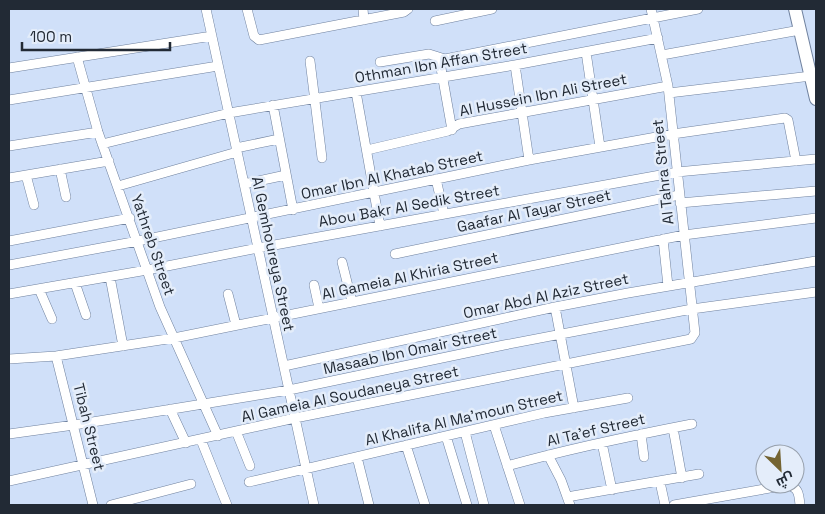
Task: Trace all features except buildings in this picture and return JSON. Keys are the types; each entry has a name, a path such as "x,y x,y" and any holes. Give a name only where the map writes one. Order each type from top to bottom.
{"main road":[{"path":"795,9 816,99"}],"street":[{"name":"Al Gemhoureya Street","path":"208,9 218,66 314,505"},
{"path":"247,9 254,36 259,40 408,10"},
{"path":"363,9 364,20"},
{"path":"435,21 449,13 492,9"},
{"path":"380,62 429,54 445,59 652,13 698,9"},
{"name":"Al Tahra Street","path":"652,13 668,90 695,333"},
{"path":"662,55 800,30"},
{"path":"9,68 212,36"},
{"name":"Othman Ibn Affan Street","path":"102,144 229,113 515,65 658,38"},
{"path":"586,52 600,147"},
{"name":"Yathreb Street","path":"77,57 98,132 147,270 174,338 218,436"},
{"path":"439,58 452,130"},
{"path":"310,61 322,158"},
{"path":"515,65 529,160"},
{"path":"9,100 218,66"},
{"name":"Al Hussein Ibn Ali Street","path":"367,150 452,130 459,124 522,114 593,99 811,76"},
{"path":"356,92 380,226"},
{"path":"272,105 293,210"},
{"name":"Omar Ibn Al Khatab Street","path":"9,265 293,210 529,160 673,134 782,118 788,120 796,161"},
{"path":"9,146 98,132"},
{"path":"118,186 279,139"},
{"name":"Abou Bakr Al Sedik Street","path":"9,294 676,172 816,159"},
{"path":"9,178 109,161"},
{"path":"60,169 66,197"},
{"path":"26,175 34,205"},
{"path":"244,184 286,175"},
{"path":"436,179 444,214"},
{"name":"Gaafar Al Tayar Street","path":"394,254 679,199 816,191"},
{"path":"9,241 130,218"},
{"name":"Al Gameia Al Khiria Street","path":"9,359 56,356 174,338 663,238 816,218"},
{"path":"663,238 668,286"},
{"name":"Omar Abd Al Aziz Street","path":"284,366 555,307 816,261"},
{"path":"342,262 352,302"},
{"path":"110,277 123,346"},
{"path":"75,283 86,315"},
{"path":"314,285 319,308"},
{"path":"39,288 52,319"},
{"name":"Masaab Ibn Omair Street","path":"9,434 289,390 560,334 692,309 816,292"},
{"path":"228,294 236,326"},
{"path":"555,307 574,408"},
{"name":"Al Gameia Al Soudaneya Street","path":"9,481 295,418 687,340 694,337 695,333"},
{"name":"Tibah Street","path":"56,356 93,505"},
{"name":"Al Khalifa Al Ma'moun Street","path":"249,482 494,425 628,398"},
{"path":"170,409 186,443"},
{"name":"Al Ta'ef Street","path":"507,466 640,434 692,424"},
{"path":"494,425 520,505"},
{"path":"673,428 682,478"},
{"path":"236,431 250,466"},
{"path":"465,432 484,505"},
{"path":"640,434 644,457"},
{"path":"446,436 466,505"},
{"path":"201,440 227,505"},
{"path":"602,443 612,490"},
{"path":"406,445 425,505"},
{"path":"548,455 556,467 569,501 612,490 699,474"},
{"path":"357,457 369,505"},
{"path":"660,482 666,505"},
{"path":"111,505 191,484"},
{"path":"674,505 726,500 755,492"}]}
